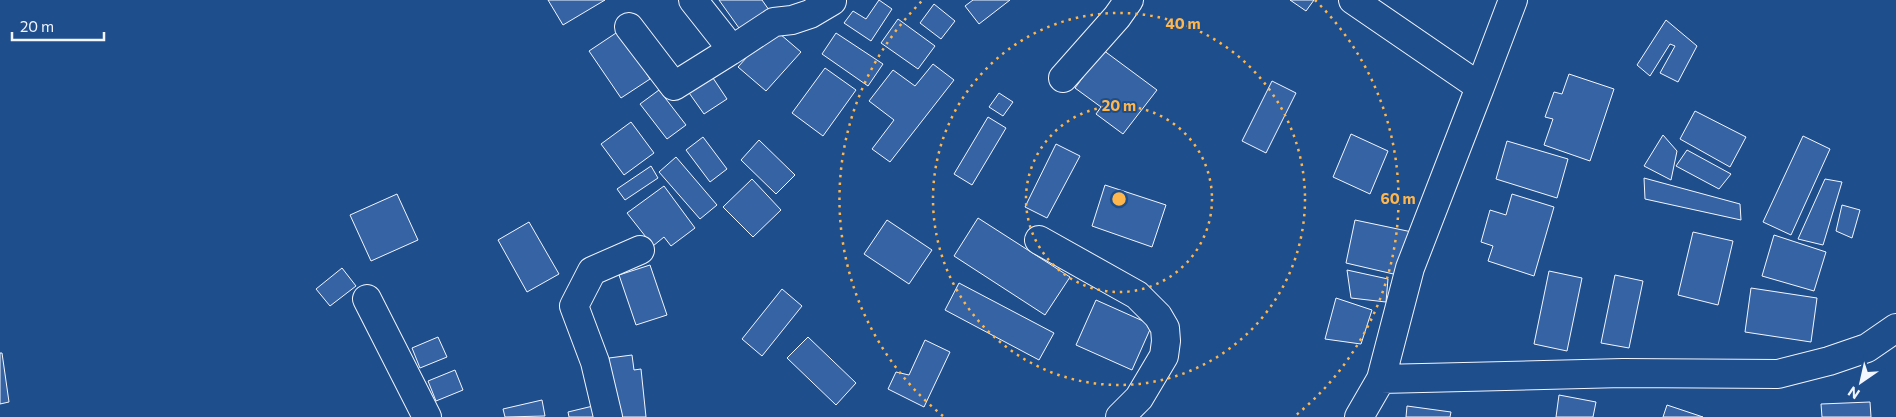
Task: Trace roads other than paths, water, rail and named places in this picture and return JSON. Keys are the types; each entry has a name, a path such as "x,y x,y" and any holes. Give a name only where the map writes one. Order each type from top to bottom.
{"street":[{"path":"693,0 730,51"},
{"path":"629,27 674,86 774,22 792,20 810,14 833,0"},
{"path":"1063,78 1118,17 1129,0"},
{"path":"1353,0 1480,87"},
{"path":"1359,417 1382,379 1410,268 1513,0"},
{"path":"1039,240 1137,296 1158,316 1165,328 1164,356 1139,398 1120,417"},
{"path":"608,417 595,362 574,306 592,271 640,250"},
{"path":"367,299 427,417"},
{"path":"1382,379 1623,373 1778,374 1829,361 1866,348 1896,328"}]}
